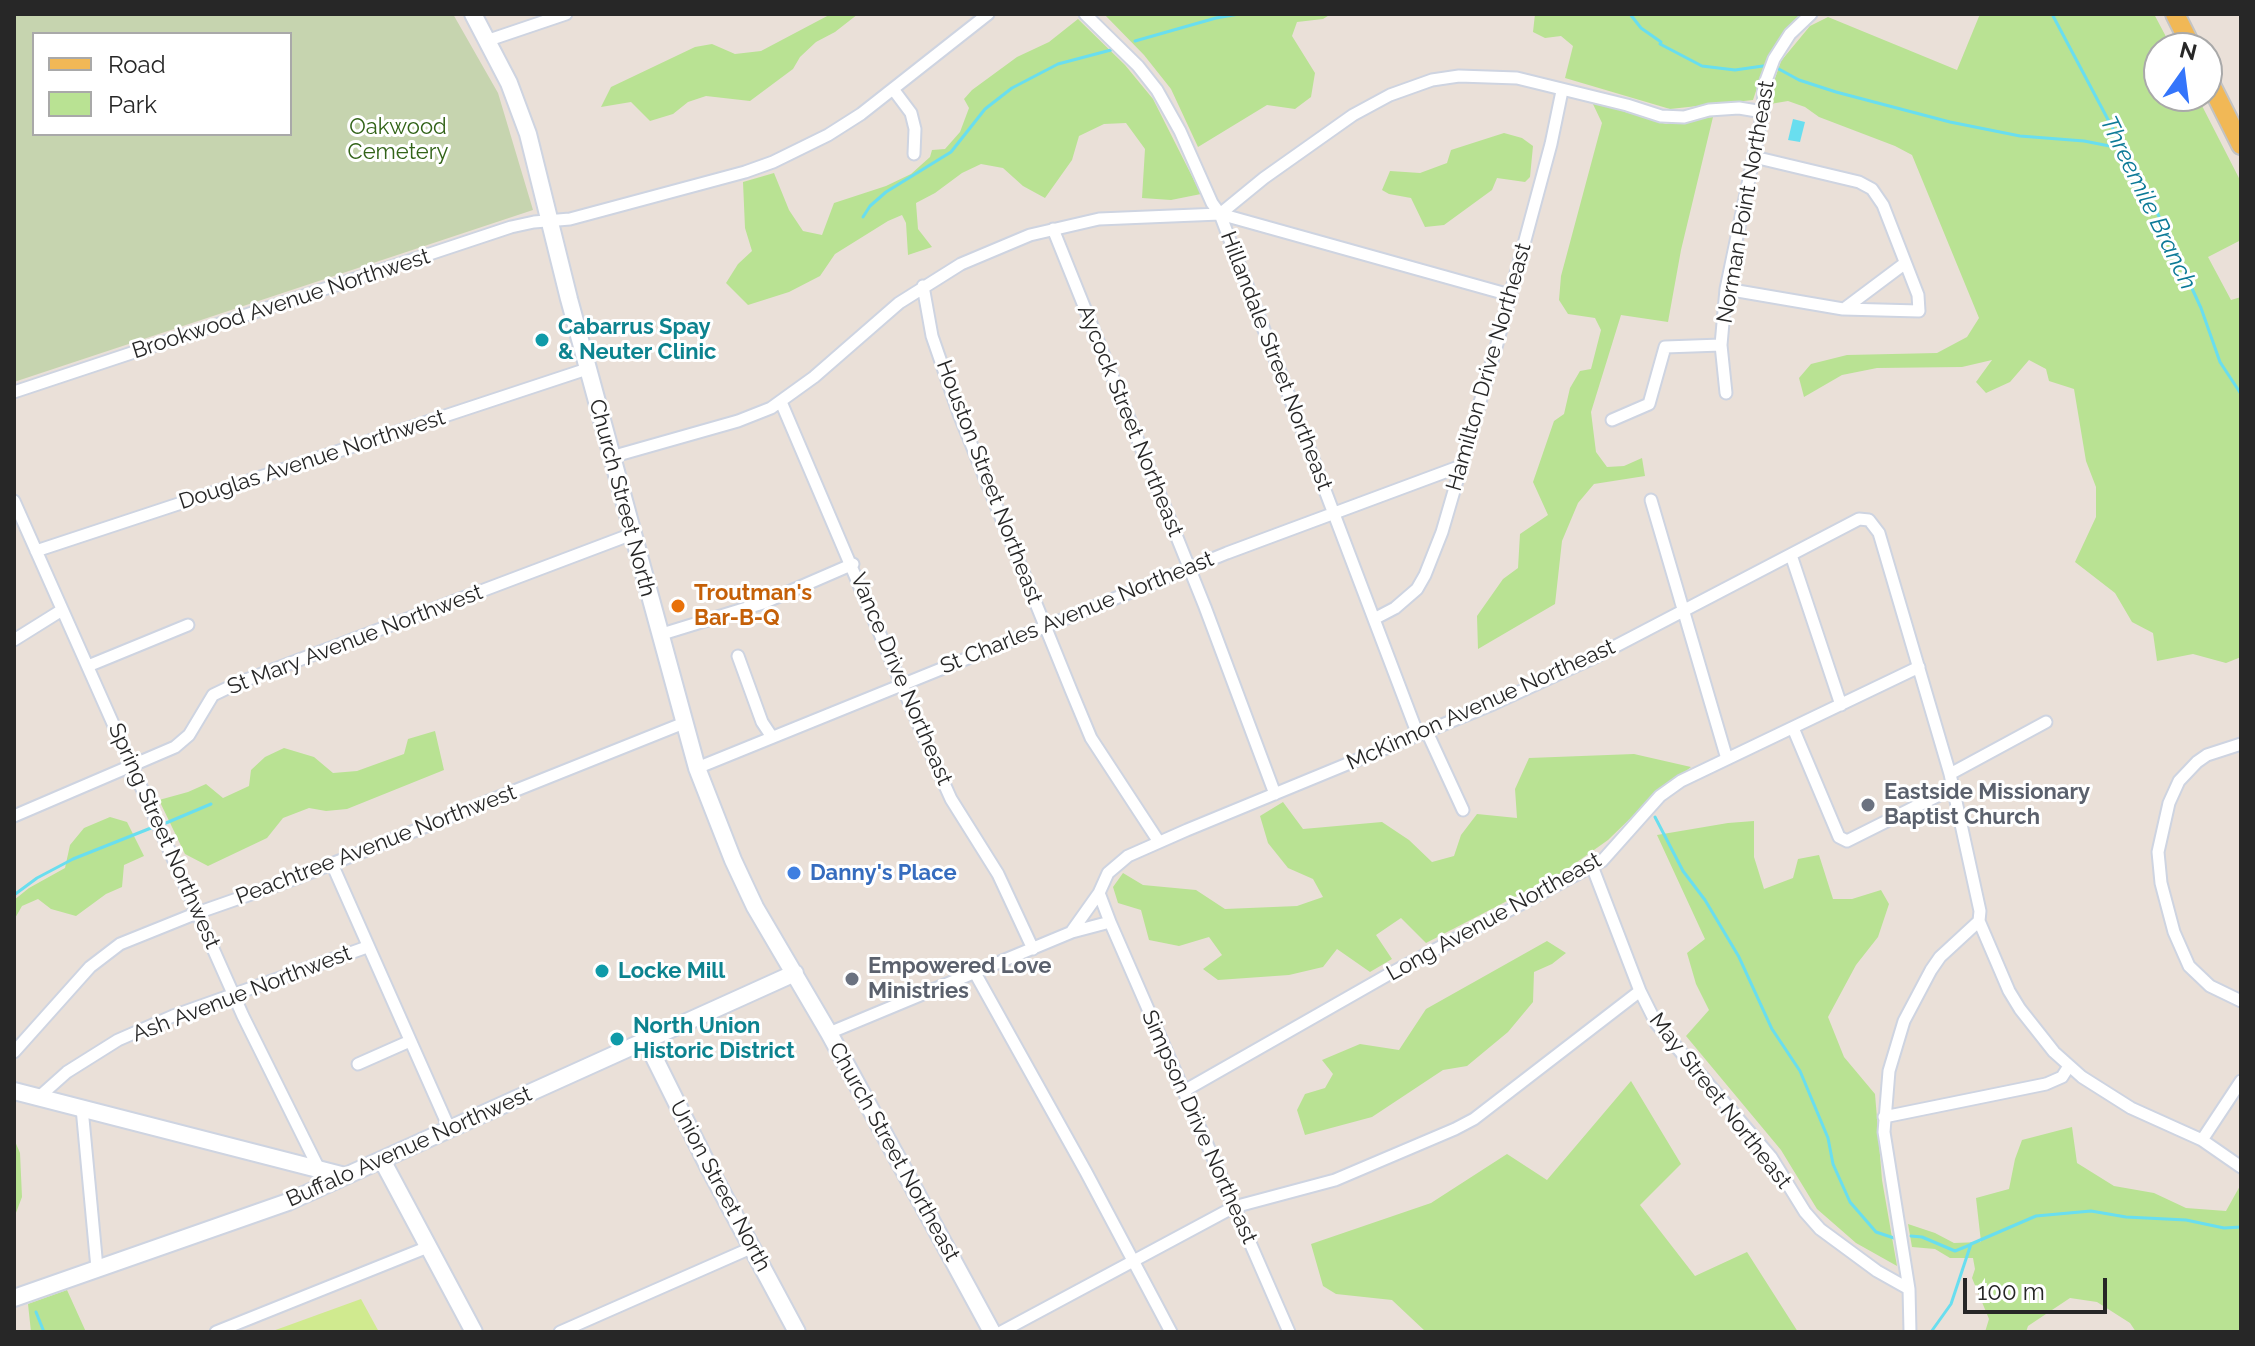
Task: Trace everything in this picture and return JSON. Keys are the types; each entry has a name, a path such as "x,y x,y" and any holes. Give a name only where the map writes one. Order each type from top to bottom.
{"main road":[{"path":"2175,14 2184,32"},
{"path":"2223,109 2241,145"}],"street":[{"name":"Church Street North","path":"473,14 489,40 521,113 587,369 697,768 755,907 795,973"},
{"path":"489,40 566,14"},
{"name":"Brookwood Avenue Northwest","path":"14,392 490,234 584,215 773,162 828,135 861,114 988,14"},
{"name":"Hillandale Street Northeast","path":"1085,14 1138,66 1157,90 1220,214 1374,619 1423,734 1463,810"},
{"name":"Norman Point Northeast","path":"1612,420 1649,404 1665,347 1721,345 1726,289 1763,112 1764,86 1774,59 1790,34 1811,14"},
{"path":"1220,214 1264,178 1353,115 1419,84 1459,76 1536,81 1556,86 1562,91 1605,99 1661,116 1684,117 1709,110 1739,108 1763,112"},
{"path":"893,89 911,113 915,129 914,154"},
{"name":"Hamilton Drive Northeast","path":"1374,619 1409,597 1425,575 1442,532 1510,295 1551,144 1562,91"},
{"path":"1726,289 1843,309 1919,311 1918,295 1883,205 1872,189 1859,182 1754,157"},
{"path":"611,457 738,421 781,402 923,286 997,247 1053,229 1131,216 1220,214 1510,295"},
{"name":"Aycock Street Northeast","path":"1053,229 1190,568 1275,794"},
{"path":"1843,309 1904,264"},
{"name":"Houston Street Northeast","path":"923,286 932,336 959,414 1091,738 1159,842"},
{"path":"1721,345 1726,393"},
{"name":"Douglas Avenue Northwest","path":"36,551 587,369"},
{"name":"Vance Drive Northeast","path":"781,402 853,564 951,799 998,874 1033,949"},
{"name":"St Charles Avenue Northeast","path":"697,768 1190,568 1461,466"},
{"path":"1651,500 1727,759"},
{"name":"Spring Street Northwest","path":"14,501 197,913 319,1169"},
{"name":"McKinnon Avenue Northeast","path":"1072,932 1099,893 1108,873 1128,856 1423,734 1576,666 1859,519 1869,520 1879,533 1919,667"},
{"name":"St Mary Avenue Northwest","path":"14,816 183,741 209,700 226,689 632,534"},
{"path":"1791,555 1841,705"},
{"path":"659,635 763,603 853,564"},
{"path":"14,640 62,610"},
{"path":"88,666 188,625"},
{"path":"738,656 762,722 772,737"},
{"path":"1919,667 1950,774 1980,911 1979,921 2020,1009 2069,1066 2131,1108 2202,1140 2241,1167"},
{"name":"Long Avenue Northeast","path":"1184,1091 1391,973 1592,866 1615,849 1660,796 1681,781 1919,667"},
{"path":"1950,774 2046,722"},
{"name":"Peachtree Avenue Northwest","path":"14,1052 102,956 120,944 332,864 684,723"},
{"path":"1793,728 1839,837 1847,841 1953,788"},
{"path":"2241,744 2207,755 2179,781 2169,803 2158,852 2161,883 2174,932 2189,966 2210,986 2241,1001"},
{"path":"332,864 450,1130"},
{"name":"May Street Northeast","path":"1592,866 1640,991 1656,1023 1771,1157 1805,1212 1820,1229 1877,1271 1909,1289"},
{"path":"829,1033 1072,932 1110,922 1099,893"},
{"path":"1910,1332 1909,1289 1887,1163 1884,1117 1893,1053 1916,996 1940,957 1979,921"},
{"name":"Simpson Drive Northeast","path":"1110,922 1289,1332"},
{"name":"Ash Avenue Northwest","path":"39,1097 67,1072 118,1040 173,1016 367,947"},
{"name":"Church Street Northeast","path":"795,973 992,1332"},
{"name":"Buffalo Avenue Northwest","path":"14,1298 288,1202 795,973"},
{"path":"975,973 1171,1332"},
{"path":"1001,1332 1234,1207 1335,1180 1442,1136 1474,1119 1640,991"},
{"name":"Union Street North","path":"645,1039 797,1332"},
{"path":"358,1064 410,1041"},
{"path":"1884,1117 2046,1084 2062,1077 2069,1066"},
{"path":"2202,1140 2241,1081"},
{"path":"14,1091 345,1176"},
{"path":"82,1108 97,1268"},
{"path":"382,1160 471,1331"},
{"path":"216,1332 428,1247"},
{"path":"560,1332 751,1248"}],"green space":[{"name":"Oakwood Cemetery","path":"14,14 453,14 498,93 533,210 14,382"},
{"path":"831,14 858,14 816,42 800,57 793,69 750,101 706,96 688,102 673,114 650,121 631,102 601,107 611,87 695,47 712,44 735,54 761,51"},
{"path":"1104,14 1331,14 1323,19 1297,22 1292,36 1315,73 1311,97 1295,109 1267,105 1198,147 1171,89 1144,55"},
{"path":"1535,14 1801,14 1777,44 1753,100 1670,109 1565,78 1573,46 1561,36 1545,38 1533,32"},
{"path":"1980,14 2154,14 2164,32 2143,32 2143,112 2205,112 2241,182 2241,240 2208,257 2231,300 2241,297 2241,657 2226,663 2193,654 2157,661 2153,633 2132,622 2115,593 2075,562 2096,517 2096,487 2086,461 2074,389 2049,381 2046,369 2029,360 2010,382 1986,393 1976,382 1992,360 1962,367 1877,368 1842,375 1804,397 1799,378 1811,364 1847,355 1937,353 1967,337 1979,318 1912,155 1819,117 1805,107 1788,101 1770,104 1771,90 1781,61 1810,26 1828,17 1957,70"},
{"path":"1078,19 1125,65 1153,99 1201,194 1171,200 1142,198 1145,149 1126,123 1104,124 1079,136 1072,160 1045,198 1023,186 1003,168 981,164 916,203 918,229 932,247 908,255 906,223 902,215 835,254 820,276 789,292 748,305 726,283 738,264 752,251 745,228 743,182 774,173 789,210 803,231 822,235 834,203 886,186 911,174 930,157 932,150 945,149 960,132 969,108 964,99 972,90 1017,57 1049,42"},
{"path":"1592,102 1666,124 1713,117 1681,250 1668,322 1621,315 1591,412 1596,452 1607,467 1624,466 1642,458 1645,476 1594,484 1578,503 1562,541 1555,604 1478,649 1477,616 1503,579 1518,568 1520,534 1548,515 1533,482 1554,421 1564,414 1570,388 1580,371 1591,369 1601,330 1595,318 1568,314 1559,300 1561,276 1602,123"},
{"path":"1504,133 1522,138 1533,146 1530,177 1525,182 1497,178 1492,190 1444,225 1425,227 1411,198 1382,190 1390,171 1420,173 1447,163 1451,150"},
{"path":"435,731 444,770 347,809 326,811 309,808 283,818 267,838 208,866 185,854 159,800 206,784 223,798 249,786 251,770 265,757 284,748 314,757 333,773 357,771 404,754 408,739"},
{"path":"1634,754 1691,767 1608,840 1563,872 1426,943 1401,918 1376,935 1392,959 1370,972 1337,949 1323,967 1289,975 1218,980 1203,969 1222,955 1209,937 1179,946 1149,940 1141,910 1118,903 1113,887 1123,873 1143,885 1196,890 1225,909 1297,906 1323,897 1313,879 1288,868 1268,843 1260,816 1283,802 1303,829 1382,822 1409,840 1432,862 1454,856 1461,835 1477,814 1517,818 1515,789 1529,758"},
{"path":"110,817 127,822 144,856 124,865 122,887 106,894 76,916 51,909 38,899 22,906 14,920 14,900 65,868 70,845 84,828"},
{"path":"1754,821 1754,857 1764,889 1793,878 1798,859 1819,855 1833,899 1852,899 1881,890 1889,904 1878,937 1856,965 1828,1017 1844,1057 1875,1094 1882,1180 1897,1266 1856,1243 1817,1209 1781,1150 1686,1036 1709,1010 1696,984 1687,953 1705,939 1657,835"},
{"path":"1547,941 1566,953 1534,972 1533,1002 1508,1032 1467,1066 1443,1070 1372,1117 1305,1135 1297,1110 1305,1094 1325,1088 1333,1074 1322,1060 1360,1044 1399,1050 1426,1009"},
{"path":"1631,1081 1681,1164 1640,1205 1695,1276 1747,1252 1798,1332 1426,1332 1392,1300 1336,1294 1323,1286 1311,1244 1431,1203 1507,1154 1547,1180"},
{"path":"2072,1127 2077,1163 2114,1186 2154,1193 2186,1208 2226,1211 2241,1184 2241,1332 2136,1332 2130,1323 2097,1302 2070,1298 2028,1326 2026,1332 1985,1332 1989,1319 1972,1278 1975,1269 1973,1258 1950,1258 1935,1249 1912,1247 1908,1224 1954,1243 1981,1242 1976,1198 2009,1189 2022,1140"},
{"path":"14,1139 20,1153 22,1197 14,1218"},
{"path":"67,1290 86,1332 31,1332 28,1304"},
{"path":"361,1299 379,1332 270,1332"}],"water":[{"path":"1793,119 1805,122 1800,142 1788,140"}],"waterway":[{"path":"1135,41 1239,14"},
{"path":"1630,14 1660,44 1702,66 1735,70 1763,66"},
{"name":"Threemile Branch","path":"2052,14 2156,210 2201,308 2220,362 2241,394"},
{"path":"863,217 886,192 951,152 985,109 1012,88 1058,64 1111,50"},
{"path":"1777,68 1799,80 1836,92 1950,122 2020,136 2084,141 2125,149"},
{"path":"166,823 211,804"},
{"path":"1655,817 1683,871 1705,900 1739,957 1772,1029 1800,1071 1850,1202 1876,1232 1894,1238"},
{"path":"14,895 37,878 73,859 151,828"},
{"path":"1931,1332 1951,1304 1971,1244 2036,1216 2091,1211 2126,1217 2186,1220 2224,1228 2241,1227"},
{"path":"1911,1236 1922,1237 1955,1251 1970,1245"},
{"path":"36,1312 44,1332"}],"place":[{"name":"Cabarrus Spay & Neuter Clinic","path":"542,340"},
{"name":"Troutman's Bar-B-Q","path":"678,606"},
{"name":"Eastside Missionary Baptist Church","path":"1868,805"},
{"name":"Danny's Place","path":"794,873"},
{"name":"Locke Mill","path":"602,971"},
{"name":"Empowered Love Ministries","path":"852,979"},
{"name":"North Union Historic District","path":"617,1039"}]}
